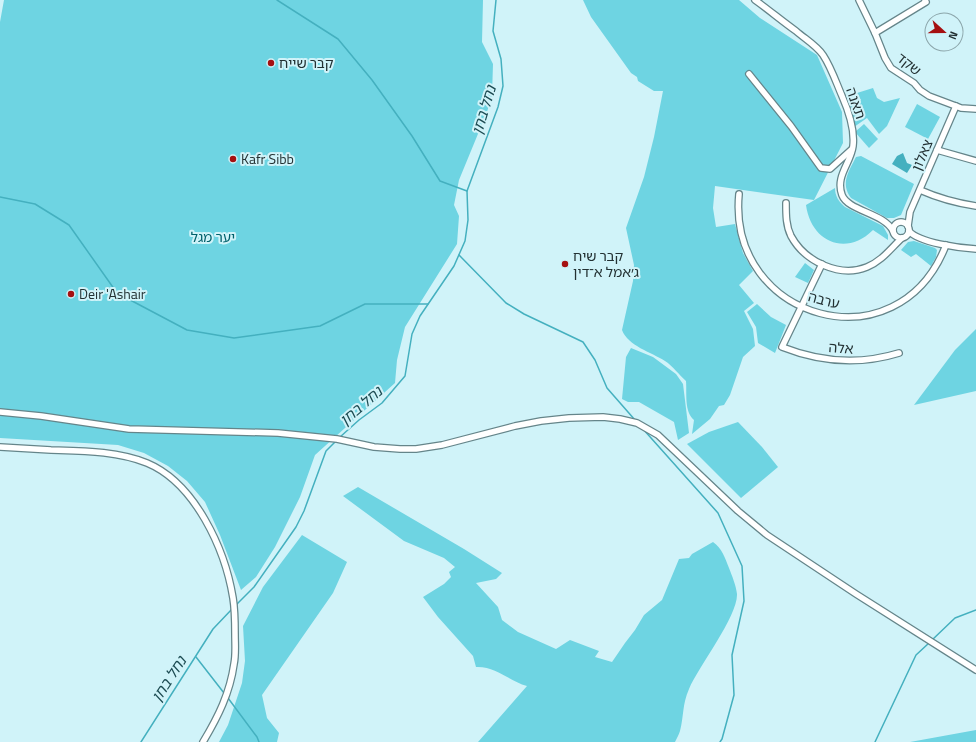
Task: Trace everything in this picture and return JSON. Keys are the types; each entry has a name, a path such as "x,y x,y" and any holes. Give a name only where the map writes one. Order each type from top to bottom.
{"street":[{"name":"תאנה","path":"755,0 806,38 823,55 848,112 853,133 852,149 841,178 842,195 851,204 885,222 893,232"},
{"name":"שקד","path":"859,0 875,33 884,58 891,68 914,83 920,90 929,96 956,106 967,109 976,109"},
{"path":"875,33 926,2 925,0"},
{"path":"749,74 791,126 820,168 830,169 852,149"},
{"name":"צאלון","path":"908,228 910,212 956,106"},
{"path":"937,150 976,161"},
{"path":"920,190 936,197 976,206"},
{"name":"ערבה","path":"739,194 738,206 740,226 745,245 752,261 772,286 786,298 802,306 831,316 848,318 867,315 900,303 918,290 936,267 946,245"},
{"path":"786,204 787,222 792,237 802,250 815,261 839,270 858,269 874,264 904,237 908,228"},
{"name":"צאלון","path":"899,222 910,212"},
{"name":"תאנה","path":"885,222 899,222"},
{"path":"889,250 894,226 899,222 917,236"},
{"path":"893,232 897,237 917,236 946,245 976,249"},
{"path":"802,306 822,264"},
{"name":"אלה","path":"802,306 782,347 809,356 849,361 875,359 899,353"},
{"path":"0,412 41,416 129,429 278,433 337,439 400,449 416,449 442,445 515,426 541,421 603,417 637,423 658,435 767,535 856,594 976,670"},
{"path":"0,447 90,451 122,456 146,463 161,471 177,484 196,506 218,548 229,579 233,599 235,629 235,663 230,686 214,722 203,742"}],"green space":[{"name":"יער מגל","path":"4,0 483,0 482,42 493,64 492,95 487,112 459,180 454,205 459,216 457,244 405,327 397,360 395,383 315,455 300,497 275,547 256,577 241,590 220,535 205,502 187,481 168,466 144,453 118,445 0,438 0,22"},
{"path":"583,0 739,0 760,18 817,55 842,112 843,143 814,200 715,186 713,208 716,227 735,224 743,253 753,271 739,285 754,303 744,311 753,329 755,346 743,357 730,395 724,405 719,406 710,419 692,434 694,420 687,407 686,381 668,363 640,348 629,340 622,330 633,281 634,265 626,228 644,177 663,91 654,91 638,81 637,77 631,73 591,17"},
{"path":"873,88 877,98 884,102 900,98 887,126 879,134 867,118 854,127 850,105 861,100 857,93"},
{"path":"917,104 940,117 928,139 905,127"},
{"path":"864,124 878,139 869,148 855,132"},
{"path":"861,156 914,184 901,215 894,218 887,218 851,198 846,187 847,177 856,157"},
{"path":"835,188 839,201 845,207 883,226 888,235 888,240 873,230 863,238 852,243 841,244 831,242 822,236 809,218 806,205"},
{"path":"914,241 937,250 936,257 931,266 916,254 911,257 901,250 908,242"},
{"path":"805,263 814,270 808,283 795,277"},
{"path":"757,304 771,317 786,325 775,353 758,343 756,327 747,312"},
{"path":"976,329 976,391 914,405 955,350"},
{"path":"631,348 653,357 676,374 683,384 689,433 678,440 674,422 639,402 628,402 622,399 626,357"},
{"path":"738,422 762,447 778,467 741,498 687,444 709,432"},
{"path":"358,487 502,573 496,579 476,583 498,607 502,620 518,632 556,649 570,640 599,651 595,657 612,662 644,615 662,600 679,559 689,558 692,554 713,542 716,544 723,554 734,581 737,594 736,603 725,628 689,689 685,700 680,731 675,742 478,742 527,686 520,684 496,671 483,667 476,667 473,656 438,617 423,597 444,584 451,577 449,572 455,567 444,558 404,541 343,496"},
{"path":"302,535 347,562 333,593 262,695 267,718 279,733 277,742 219,742 228,725 242,683 245,661 243,626 263,587"},
{"path":"976,730 976,742 910,742"}],"shaded area":[{"path":"903,153 907,163 912,165 907,173 892,164 897,156"}],"waterway":[{"path":"277,0 338,39 372,80 412,136 440,181 467,191"},
{"name":"נחל בחן","path":"340,437 359,420 382,403 405,376 412,334 420,316 454,266 465,241 468,220 467,191 498,107 503,86 501,59 493,31 496,0"},
{"path":"0,197 35,204 69,225 117,293 187,330 234,338 320,326 365,304 428,304"},
{"path":"459,255 506,303 524,314 583,342 595,360 607,388 635,420"},
{"path":"643,429 718,513 742,566 744,601 732,655 734,695 720,742"},
{"name":"נחל בחן","path":"236,605 254,587 296,527 304,511 326,451 336,441"},
{"name":"נחל בחן","path":"141,742 213,629 232,609"},
{"path":"932,640 955,618 976,610"},
{"path":"875,742 916,655 929,643"},
{"path":"196,657 224,693"},
{"path":"228,698 257,737 259,742"}],"place":[{"name":"קבר שייח","path":"271,63"},
{"name":"Kafr Sibb","path":"233,159"},
{"name":"קבר שיח ג׳אמל א־דין","path":"565,264"},
{"name":"Deir 'Ashair","path":"71,294"}]}
